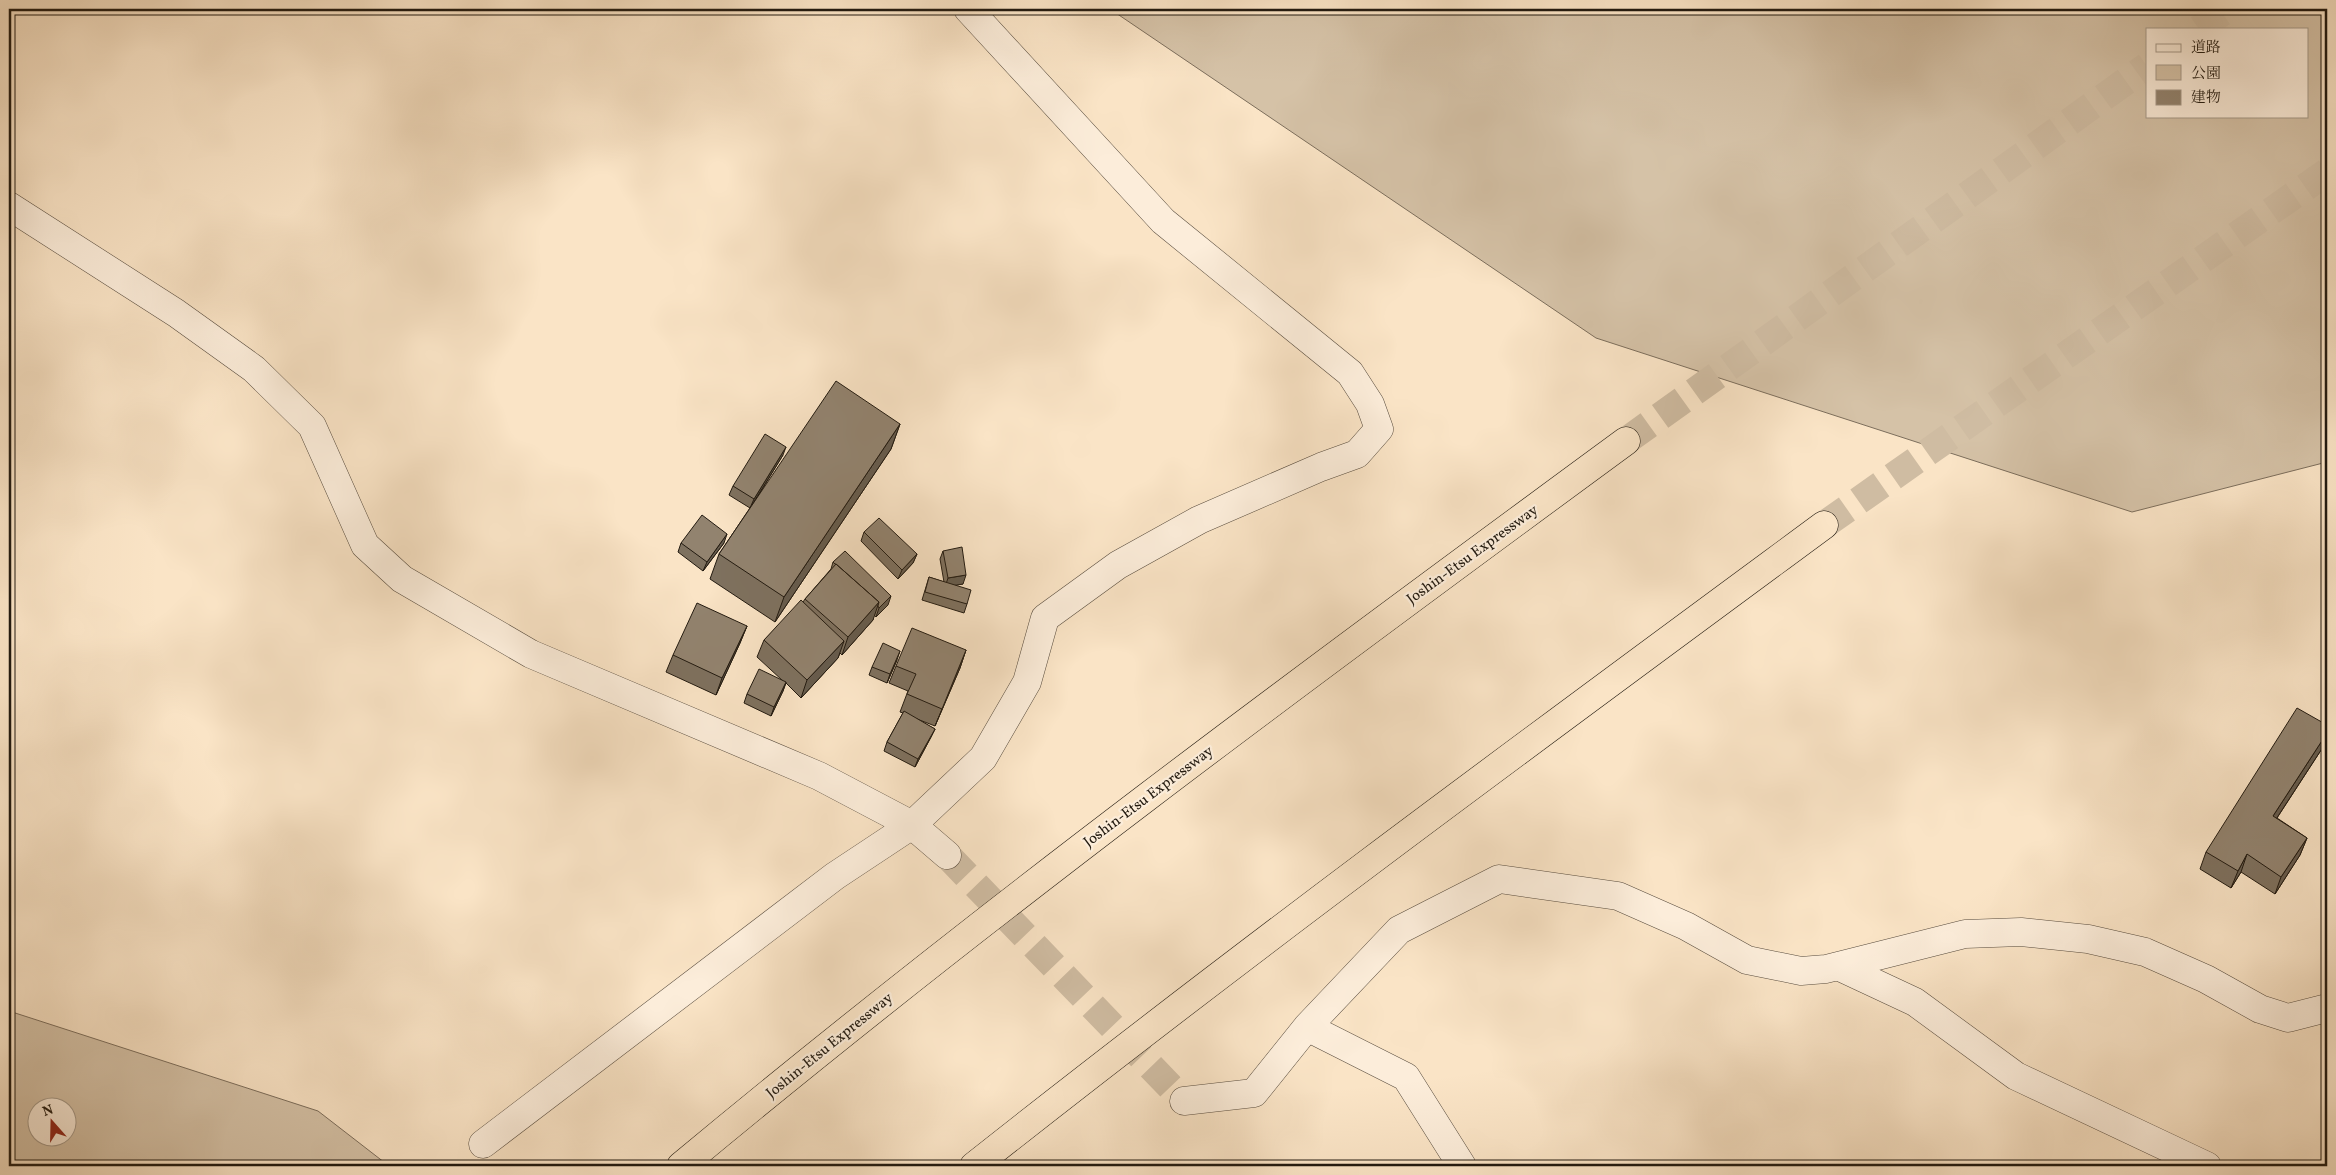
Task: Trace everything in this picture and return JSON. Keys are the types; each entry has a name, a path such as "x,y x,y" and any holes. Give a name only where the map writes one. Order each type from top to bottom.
{"highway":[{"name":"Joshin-Etsu Expressway","path":"681,1166 917,974 1120,816 1626,441"},
{"path":"974,1166 1261,944 1508,758 1824,525"}],"street":[{"path":"483,1144 835,876 912,825 983,758 1028,682 1046,618 1118,565 1199,520 1321,467 1357,454 1379,429 1370,404 1350,373 1163,221 968,9"},
{"path":"9,206 176,313 254,369 312,426 365,545 402,579 531,654 819,776 912,825 947,856"},
{"path":"1184,1101 1254,1093 1307,1027 1399,930 1499,879 1618,896 1686,926 1747,960 1801,971 1838,966 1965,934 2021,932 2088,939 2144,952 2206,980 2260,1009 2288,1018 2327,1008"},
{"path":"1838,966 1915,1002 2016,1076 2207,1166"},
{"path":"1307,1027 1406,1077 1462,1166"}],"green space":[{"path":"1110,9 2327,9 2327,462 2132,512 1596,338"},
{"path":"9,1011 318,1111 389,1166 9,1166"}],"building":[{"path":"836,381 900,424 784,597 719,554"},
{"path":"765,434 786,447 754,499 733,486"},
{"path":"702,515 727,534 707,562 681,543"},
{"path":"879,518 917,554 902,570 864,532"},
{"path":"962,547 966,575 948,578 943,551"},
{"path":"845,551 891,596 879,608 879,602 833,562"},
{"path":"836,564 879,602 848,637 805,599"},
{"path":"929,577 971,590 967,604 925,592"},
{"path":"801,600 844,641 807,680 764,640"},
{"path":"697,603 747,626 722,678 673,655"},
{"path":"912,628 966,650 942,709 907,694 916,674 896,666"},
{"path":"883,643 900,651 890,674 872,667"},
{"path":"759,669 786,682 774,707 747,694"},
{"path":"2297,708 2327,725 2327,733 2273,816 2307,838 2281,877 2247,854 2238,871 2206,852"},
{"path":"904,711 935,729 918,759 887,742"}],"tunnel":[{"path":"2200,28 2227,9"},
{"path":"1626,441 2146,67"},
{"path":"1824,525 2327,172"},
{"path":"947,855 1184,1101"}]}
